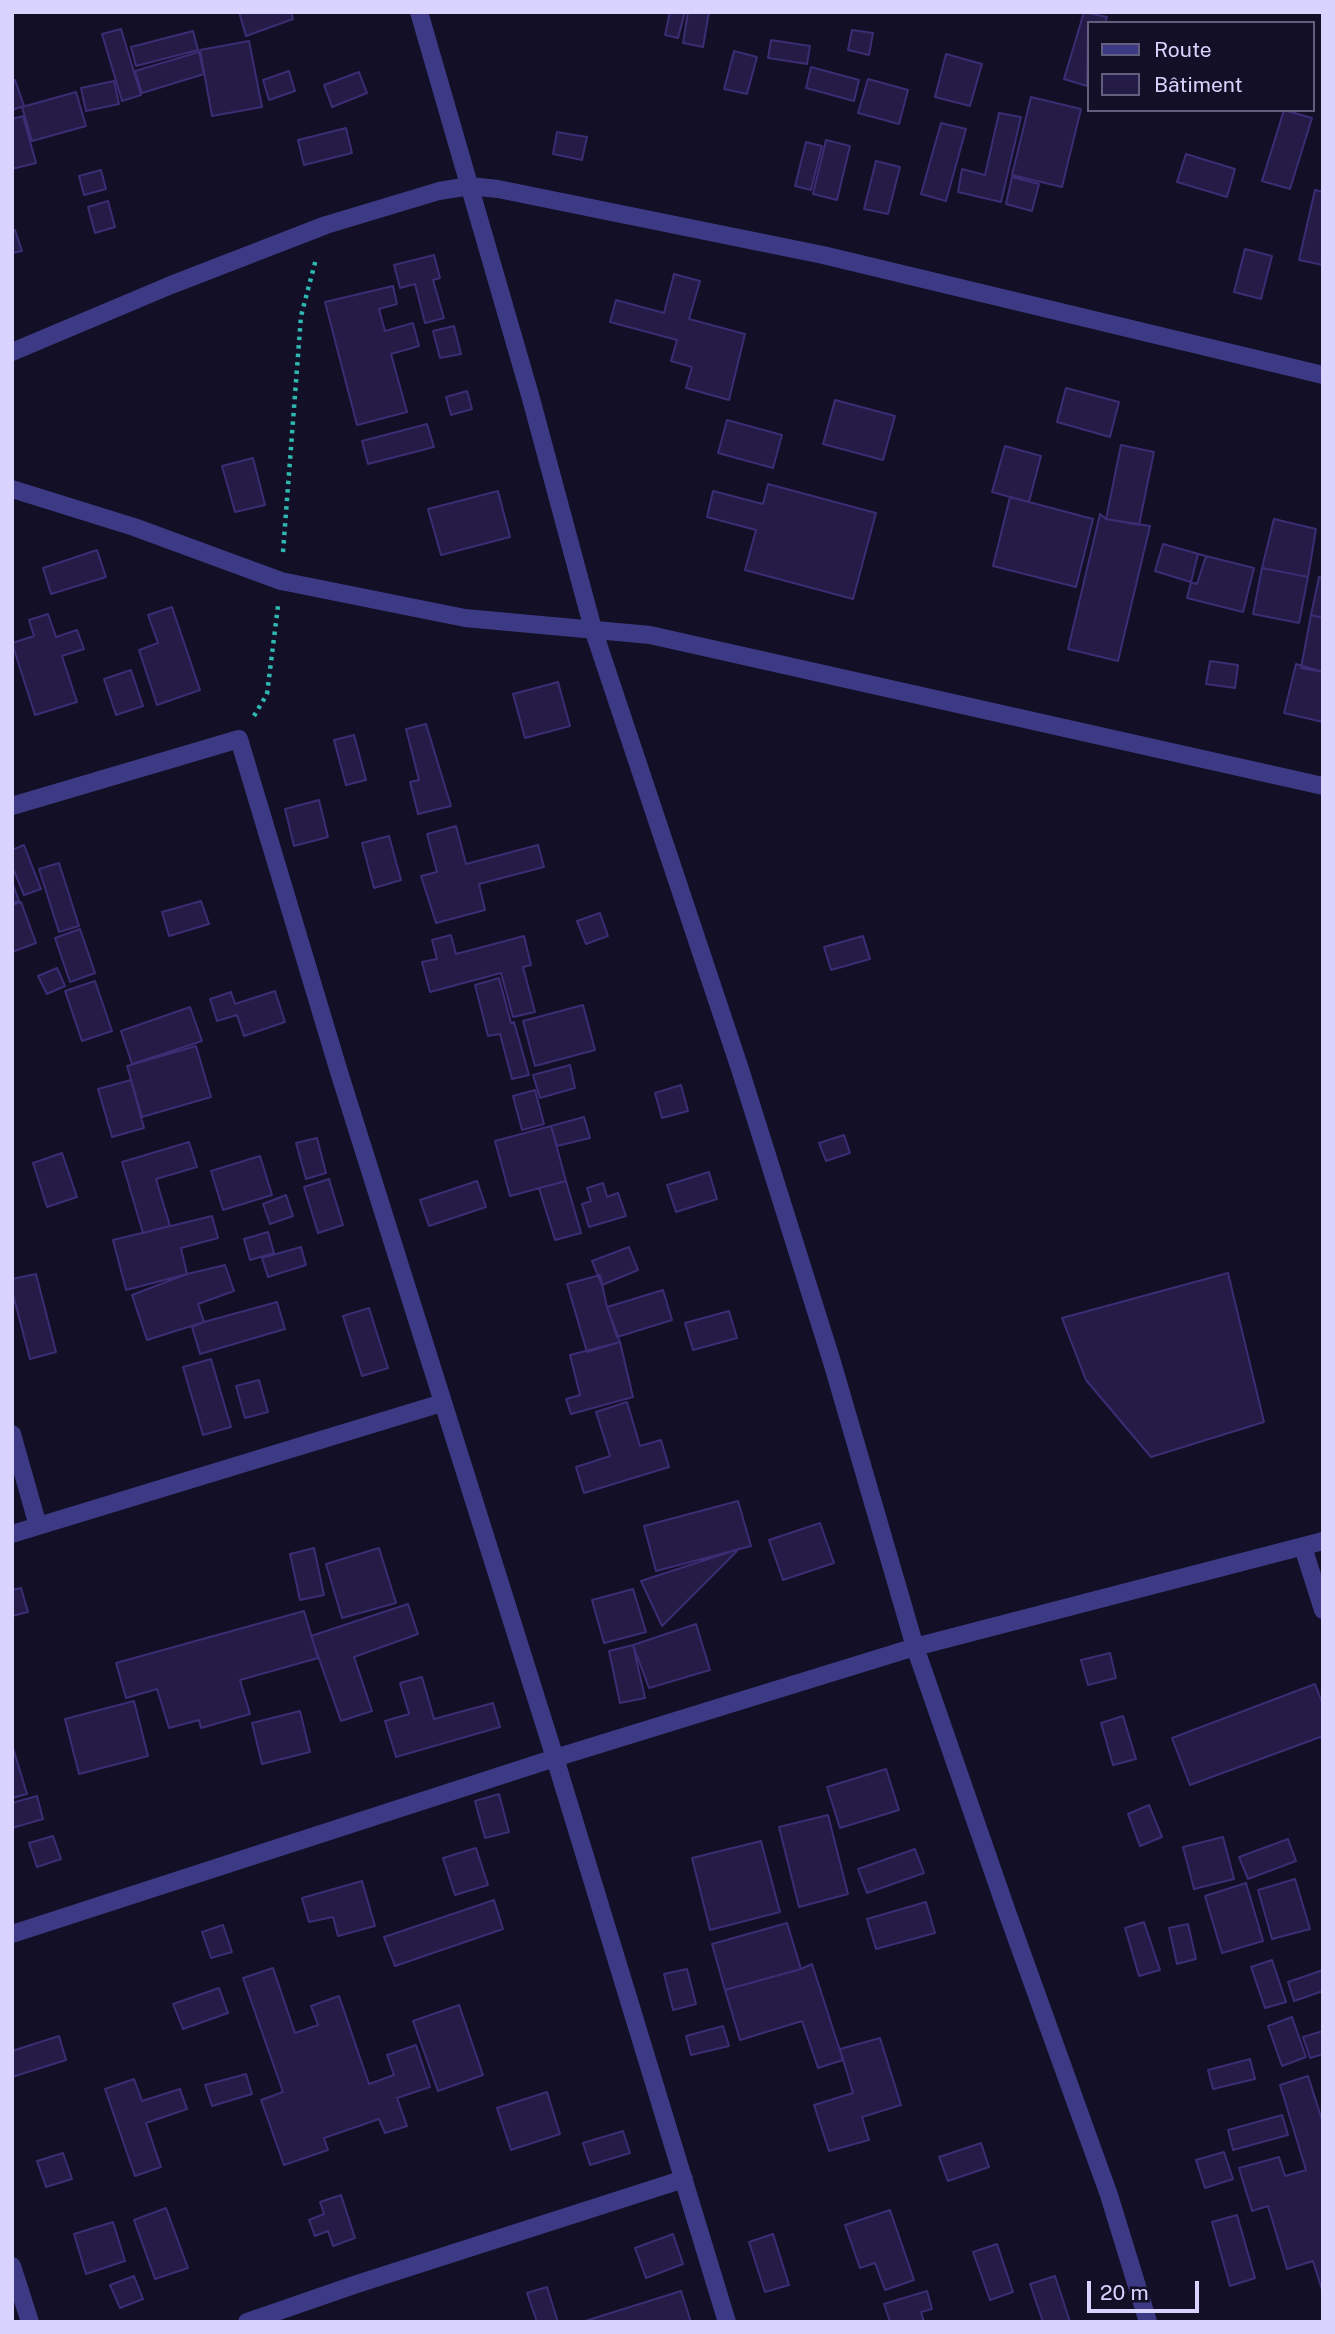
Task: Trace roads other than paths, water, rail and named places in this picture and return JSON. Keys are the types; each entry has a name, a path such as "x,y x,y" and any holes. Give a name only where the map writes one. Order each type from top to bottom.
{"street":[{"path":"419,12 530,395 593,629 740,1069 832,1362 915,1647 1007,1912 1110,2195 1148,2322"},
{"path":"12,352 171,285 326,225 439,191 470,186 498,189 823,255 1323,375"},
{"path":"12,489 134,527 281,581 465,618 650,635 1323,786"},
{"path":"12,806 239,739 727,2322"},
{"path":"12,1534 442,1403"},
{"path":"12,1434 38,1526"},
{"path":"12,1934 555,1758 915,1647 1323,1541"},
{"path":"1303,1547 1323,1610"},
{"path":"247,2322 684,2179"},
{"path":"12,2266 29,2322"}]}
